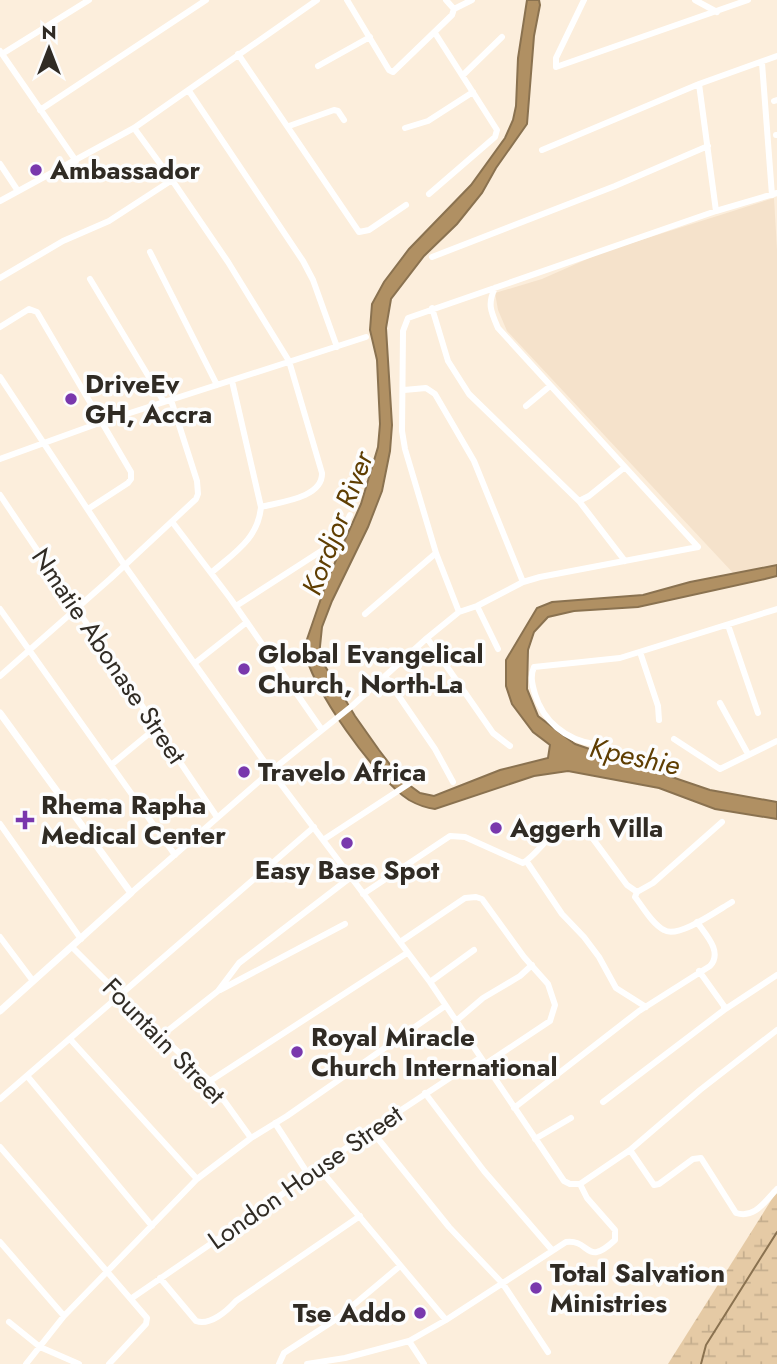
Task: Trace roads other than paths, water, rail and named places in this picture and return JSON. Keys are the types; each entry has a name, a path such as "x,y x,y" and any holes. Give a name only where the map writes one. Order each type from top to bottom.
{"street":[{"path":"76,161 1,53 89,0"},
{"path":"40,110 206,0"},
{"path":"347,0 389,70 393,72 435,33 452,15 454,9 472,0"},
{"path":"446,0 454,9"},
{"path":"584,0 556,58 556,67 748,0"},
{"path":"695,0 717,12"},
{"path":"0,201 134,128 313,1"},
{"path":"429,194 495,137 496,125 435,33"},
{"path":"318,66 370,37"},
{"path":"463,75 502,37"},
{"path":"238,54 359,232 369,230 406,205"},
{"path":"542,150 699,84 777,56"},
{"path":"459,612 436,553 405,449 402,431 405,325 408,318 716,211 775,194 762,63"},
{"path":"699,84 716,211"},
{"path":"189,91 303,261 313,280 337,347"},
{"path":"405,128 428,121 473,92"},
{"path":"289,126 334,110 338,111 344,120"},
{"path":"134,128 228,262 289,361 322,473 322,482 317,488 303,495 261,507"},
{"path":"432,257 615,186 708,146"},
{"path":"0,164 18,191"},
{"path":"0,278 63,241 110,220 172,180"},
{"path":"150,252 217,385"},
{"path":"0,676 173,523 196,499 199,488 167,401 90,279"},
{"path":"0,1011 217,817 352,706 459,612 477,606 523,582 698,547 498,328 490,313 490,299 495,288"},
{"path":"432,308 448,361 469,394 579,501 625,561"},
{"path":"0,327 29,309 37,312 131,472 128,483 88,509"},
{"path":"0,459 102,422 366,337"},
{"path":"0,377 125,566 271,771 430,982 564,1181 580,1184 630,1150 700,1090 777,1030"},
{"path":"211,573 256,532 261,507 232,381"},
{"path":"526,406 550,386"},
{"path":"404,390 426,388 435,394 474,461 523,582"},
{"path":"579,501 625,467"},
{"name":"Nmatie Abonase Street","path":"0,495 217,817"},
{"path":"236,606 332,544 340,536 350,514"},
{"path":"173,523 236,606 322,730"},
{"path":"365,614 436,553"},
{"path":"477,606 498,649"},
{"path":"0,609 175,855"},
{"path":"594,744 575,740 543,716 532,683 534,667 538,664 620,658 777,609"},
{"path":"195,663 247,622"},
{"path":"728,625 758,713"},
{"path":"427,638 492,733 510,746"},
{"path":"640,652 658,706 659,720"},
{"path":"386,676 435,749 453,782"},
{"path":"720,703 748,754"},
{"path":"0,713 131,893"},
{"path":"111,765 157,727"},
{"path":"674,739 720,769 777,741"},
{"path":"323,840 410,783"},
{"path":"363,894 450,836 461,836 520,863 527,862 562,826 575,821 582,824 627,885 637,892"},
{"path":"722,822 653,883 637,892 635,897 666,932 675,932 732,902"},
{"path":"0,824 81,939"},
{"path":"0,1099 28,1077 118,994 314,827"},
{"path":"527,862 562,914 599,957 616,988 646,1007"},
{"path":"218,991 239,963 351,877"},
{"path":"400,942 466,898 476,897 482,899 503,930 551,989 555,1005 550,1021 485,1065"},
{"path":"514,1108 646,1007 710,966 716,956 714,948 697,922"},
{"path":"161,1036 218,991 345,923"},
{"path":"0,937 33,981"},
{"name":"Fountain Street","path":"72,947 210,1081 251,1138"},
{"path":"430,982 474,950"},
{"path":"210,1081 407,953"},
{"path":"456,1021 483,998 520,976 532,965"},
{"path":"699,971 724,1006 724,1010"},
{"path":"603,1102 724,1010 777,975"},
{"path":"26,1364 64,1316 197,1179 251,1138 445,1006"},
{"path":"70,1039 197,1179"},
{"name":"London House Street","path":"132,1298 371,1130 480,1058"},
{"path":"28,1077 152,1226"},
{"path":"425,1093 484,1171 552,1250"},
{"path":"535,1139 571,1118"},
{"path":"275,1123 308,1174"},
{"path":"371,1130 449,1227 503,1283 548,1352"},
{"path":"0,1147 147,1318 147,1322 109,1364"},
{"path":"630,1150 654,1185 693,1159 701,1157 736,1213 741,1215 754,1212 777,1189"},
{"path":"318,1167 446,1320"},
{"path":"307,1364 347,1361 409,1341 446,1320 552,1250 572,1241 596,1253 603,1252 615,1240 615,1230 593,1206 580,1184"},
{"path":"160,1278 196,1321 206,1322 228,1310 236,1301 359,1216"},
{"path":"0,1242 64,1316"},
{"path":"279,1364 284,1353 345,1312 400,1266"},
{"path":"9,1322 40,1347 79,1364"},
{"path":"409,1341 424,1364"}],"waterway":[{"name":"Kpeshie","path":"701,1364 706,1345 777,1232"}],"place":[{"name":"Ambassador","path":"36,170"},
{"name":"DriveEv GH, Accra","path":"71,399"},
{"name":"Global Evangelical Church, North-La","path":"244,669"},
{"name":"Travelo Africa","path":"244,772"},
{"name":"Rhema Rapha Medical Center","path":"25,820"},
{"name":"Aggerh Villa","path":"496,828"},
{"name":"Easy Base Spot","path":"347,843"},
{"name":"Royal Miracle Church International","path":"297,1052"},
{"name":"Total Salvation Ministries","path":"536,1288"},
{"name":"Tse Addo","path":"420,1313"}],"water label":[{"name":"Kordjor River","path":"337,523"}]}
